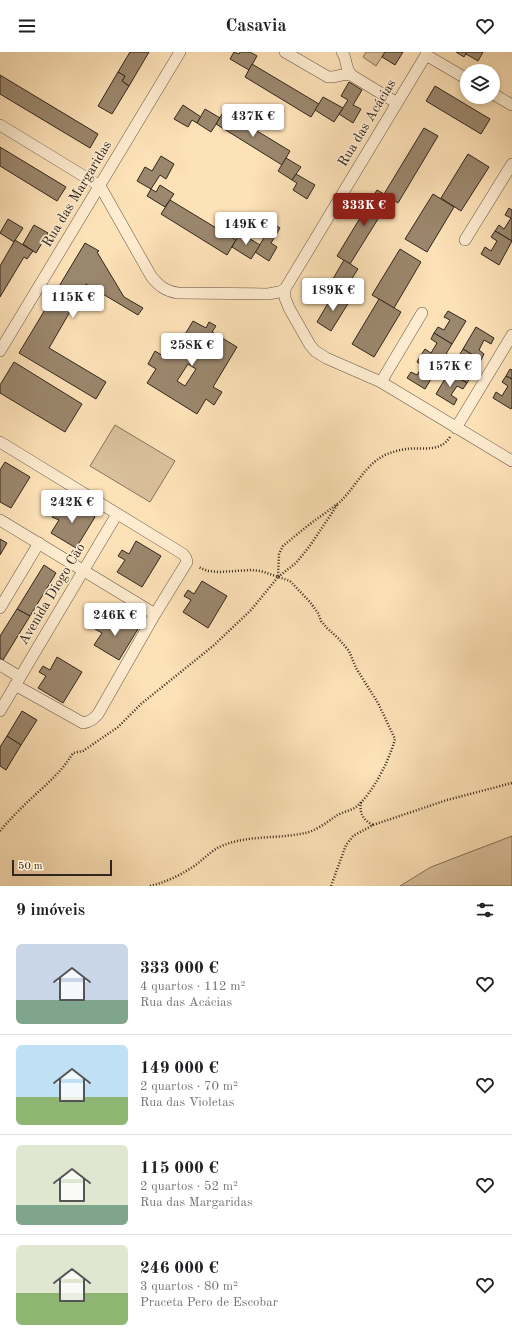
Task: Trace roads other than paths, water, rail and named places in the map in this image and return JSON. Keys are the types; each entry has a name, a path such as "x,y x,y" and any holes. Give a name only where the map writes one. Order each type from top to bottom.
{"street":[{"name":"Rua das Margaridas","path":"0,351 180,52"},
{"path":"285,52 328,78 333,78 344,73 351,75 397,103"},
{"path":"342,52 347,69 351,75"},
{"path":"426,53 460,75"},
{"name":"Rua das Acácias","path":"285,290 426,53"},
{"path":"500,98 512,106"},
{"path":"0,125 100,186 151,276 162,288 170,292 178,293 262,294 285,290 285,298 289,308 315,352 381,382 512,461"},
{"path":"466,240 512,164"},
{"path":"381,382 422,313"},
{"path":"456,428 512,335"},
{"path":"0,442 183,554 187,562 155,614 98,714 88,722 83,723 18,681 0,665"},
{"name":"Avenida Diogo Cão","path":"0,711 117,514"},
{"path":"0,520 155,614"},
{"path":"0,608 39,543"}]}
